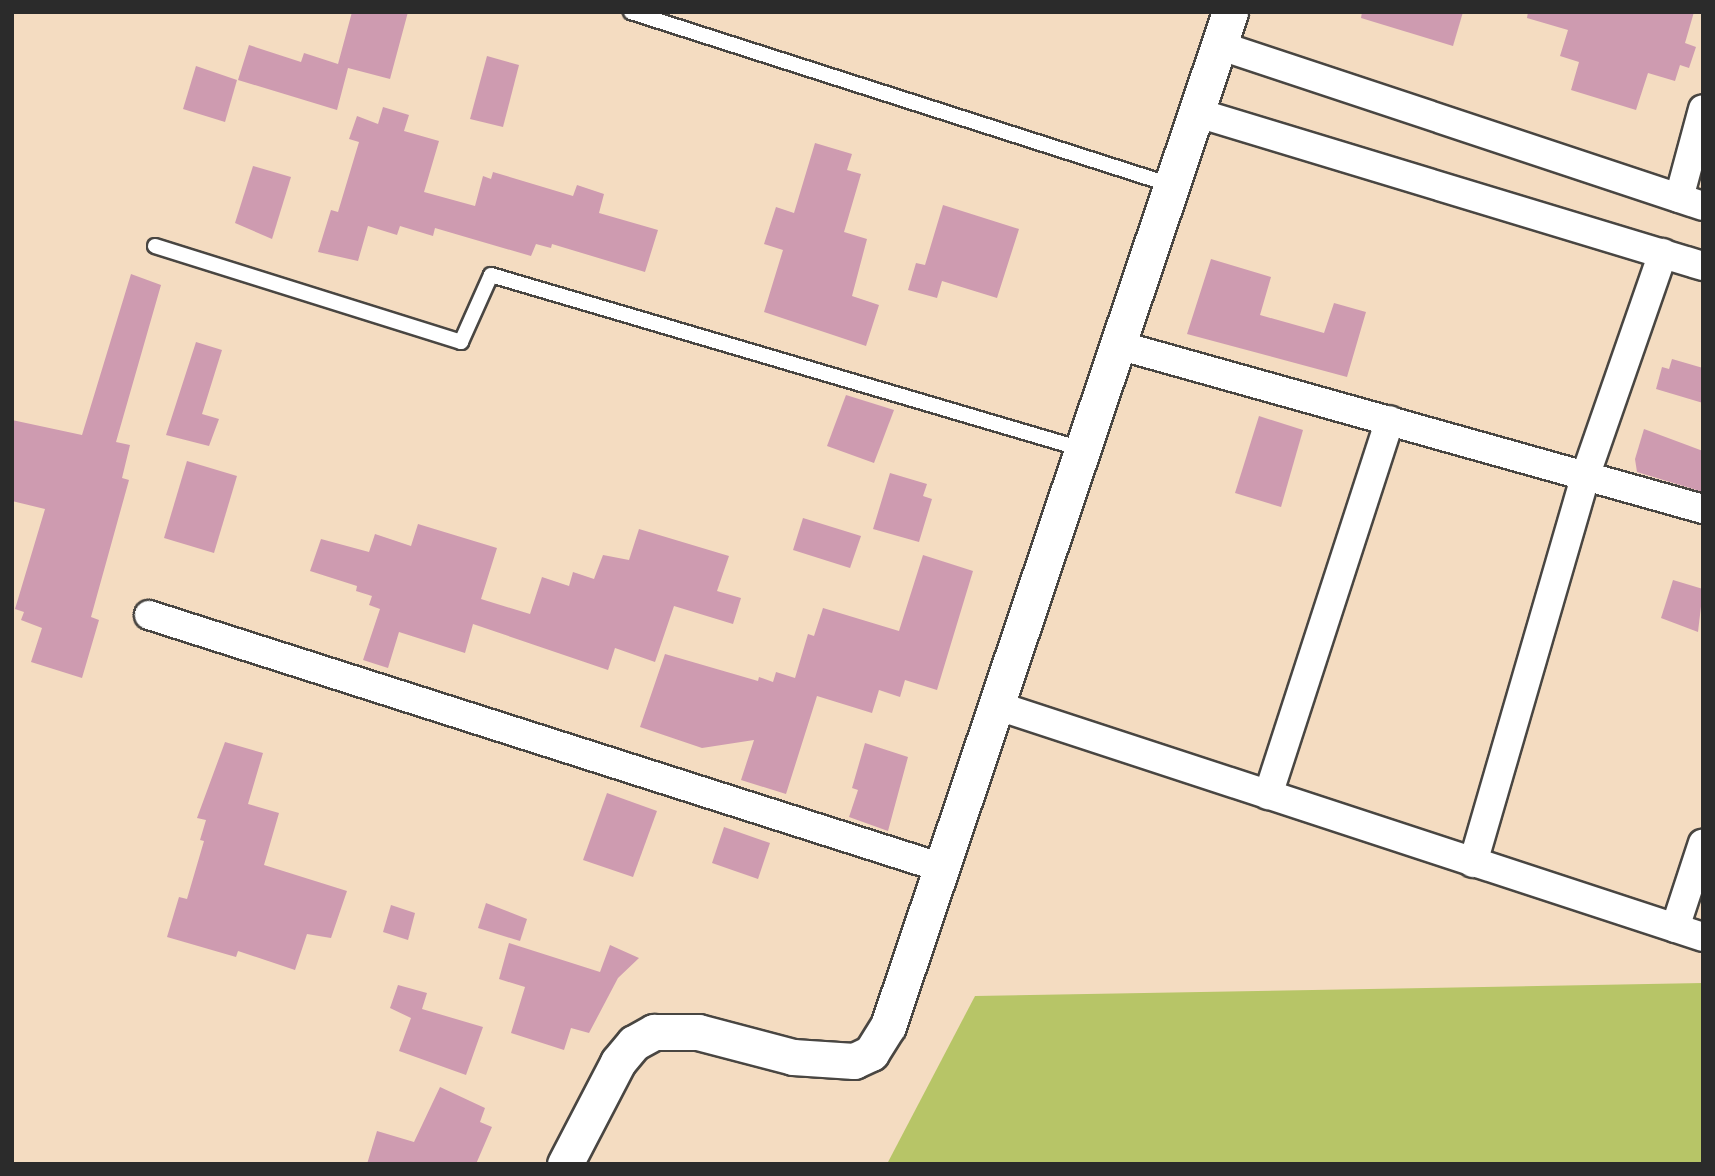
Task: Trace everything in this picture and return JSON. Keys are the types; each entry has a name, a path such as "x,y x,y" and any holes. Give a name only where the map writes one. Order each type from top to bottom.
{"street":[{"path":"565,1164 618,1062 634,1043 654,1032 698,1032 793,1057 854,1061 872,1053 888,1026 939,867 1198,113 1230,12"},
{"path":"1218,45 1691,202 1703,110"},
{"path":"1198,113 1703,266"},
{"path":"1473,863 1586,474 1663,253"},
{"path":"1118,345 1586,474 1703,509"},
{"path":"1268,795 1390,420"},
{"path":"149,615 939,867"},
{"path":"995,705 1703,937"},
{"path":"1675,928 1703,843"}],"lane":[{"path":"631,12 1173,186"},
{"path":"155,246 461,342 491,275 1082,449"}],"green space":[{"path":"1703,983 1703,1164 887,1164 975,996"}],"building":[{"path":"352,12 408,12 390,79 348,68 337,110 238,80 249,45 301,62 304,53 338,64"},
{"path":"1362,12 1463,12 1453,46 1361,18"},
{"path":"1528,12 1694,12 1685,43 1696,47 1689,68 1680,65 1675,81 1648,73 1636,110 1571,90 1579,62 1560,56 1568,30 1527,18"},
{"path":"487,56 519,65 503,127 470,119"},
{"path":"196,66 237,80 225,122 183,109"},
{"path":"383,107 409,115 404,131 439,141 424,192 475,206 483,176 491,179 493,172 573,196 577,185 604,194 599,213 658,230 645,272 552,244 551,248 536,244 531,256 435,228 433,236 400,226 397,235 368,226 358,261 318,252 331,210 338,212 359,142 349,139 357,116 378,124"},
{"path":"815,143 852,154 847,170 861,174 844,232 867,239 852,296 879,305 866,346 764,312 783,250 764,244 776,207 794,213"},
{"path":"253,166 291,177 272,239 235,223"},
{"path":"943,205 1019,229 997,298 942,281 937,298 908,290 916,263 925,265"},
{"path":"1211,259 1271,277 1260,315 1324,333 1334,303 1366,312 1347,377 1187,334"},
{"path":"131,274 161,285 116,442 130,445 122,478 129,480 91,617 99,620 82,678 31,662 42,628 21,620 24,612 15,609 45,509 12,501 12,420 82,435"},
{"path":"196,342 222,350 202,414 219,419 209,446 166,435"},
{"path":"1672,359 1703,368 1703,403 1656,389 1662,367 1669,369"},
{"path":"846,395 894,410 874,463 827,446"},
{"path":"1259,416 1303,430 1281,507 1235,493"},
{"path":"1644,429 1703,451 1703,492 1637,472 1635,459"},
{"path":"187,461 237,476 214,553 164,538"},
{"path":"890,473 927,484 923,496 932,499 919,542 873,529"},
{"path":"803,518 861,536 850,568 793,550"},
{"path":"418,524 497,548 481,599 530,614 542,577 569,586 573,572 594,579 603,555 629,560 639,529 729,556 717,591 741,598 733,624 674,606 655,662 615,648 608,670 473,624 465,653 399,632 388,668 363,660 380,609 369,605 372,596 356,591 357,586 310,571 321,539 369,552 375,534 411,546"},
{"path":"923,555 973,571 937,690 905,680 900,697 879,690 872,713 817,696 786,794 741,780 754,740 702,748 640,727 665,654 758,681 759,677 773,682 776,672 795,678 808,634 814,636 823,608 899,631"},
{"path":"1673,580 1703,589 1698,632 1661,618"},
{"path":"225,742 263,753 248,804 279,813 264,865 347,891 331,938 307,934 295,970 238,951 236,957 167,937 179,897 187,899 204,841 200,840 206,820 197,818"},
{"path":"865,743 908,757 888,831 849,817 858,790 852,788"},
{"path":"607,793 657,811 633,877 583,860"},
{"path":"724,827 770,843 758,879 712,863"},
{"path":"486,903 527,919 520,941 478,928"},
{"path":"391,905 415,913 408,940 383,932"},
{"path":"509,943 600,972 610,945 639,958 618,978 589,1033 571,1028 564,1050 511,1033 525,987 499,979"},
{"path":"398,985 427,993 422,1009 483,1027 466,1075 399,1051 411,1018 390,1008"},
{"path":"440,1087 485,1108 480,1122 492,1127 476,1164 367,1164 377,1131 414,1142"}]}
